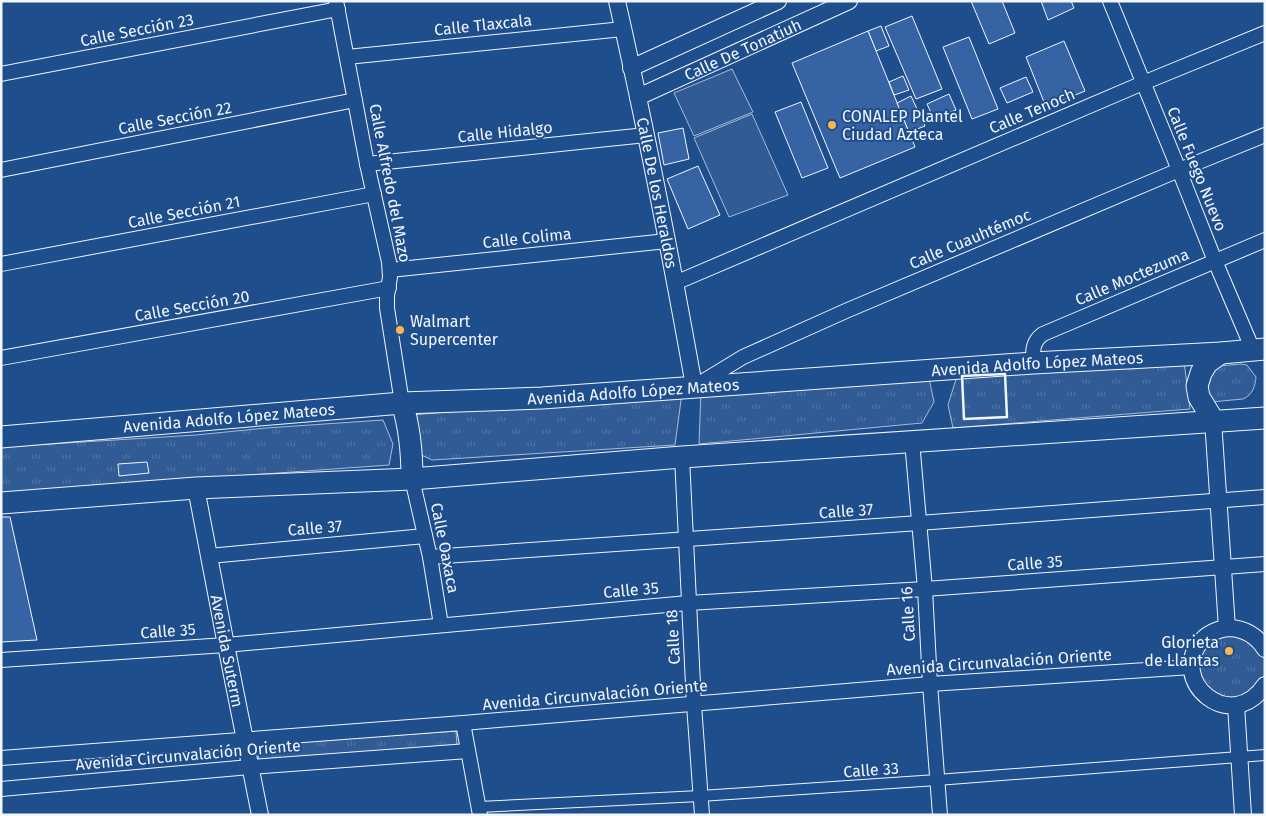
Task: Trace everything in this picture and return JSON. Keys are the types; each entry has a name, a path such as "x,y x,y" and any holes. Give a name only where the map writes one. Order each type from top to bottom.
{"main road":[{"name":"Avenida Adolfo López Mateos","path":"1,437 402,403 542,398 1033,363 1221,353 1261,354"},
{"path":"1213,420 1199,397 1197,386 1201,373 1208,363 1221,353"},
{"path":"402,403 407,418 412,456 412,479"},
{"path":"1,503 196,488 412,479 682,457 1213,420 1260,414"}],"street":[{"name":"Calle De los Heraldos","path":"617,1 646,135 694,386"},
{"name":"Calle De Tonatiuh","path":"631,68 778,1"},
{"name":"Calle De Tonatiuh","path":"638,97 848,1"},
{"name":"Calle Fuego Nuevo","path":"1110,1 1215,261 1261,354"},
{"name":"Calle Alfredo del Mazo","path":"337,5 367,164 389,262 387,308 402,403"},
{"name":"Calle Sección 23","path":"1,74 337,5"},
{"name":"Calle Tlaxcala","path":"346,57 623,29"},
{"name":"Calle Tenoch","path":"675,283 1143,83 1265,33"},
{"name":"Calle Sección 22","path":"1,170 355,100"},
{"name":"Calle Hidalgo","path":"367,164 646,135"},
{"name":"Calle Cuauhtémoc","path":"694,386 743,357 848,310 1265,135"},
{"name":"Calle Sección 21","path":"1,264 374,194"},
{"name":"Calle Moctezuma","path":"1033,363 1034,344 1043,334 1265,240"},
{"name":"Calle Colima","path":"390,270 667,241"},
{"name":"Calle Sección 20","path":"1,358 389,288"},
{"path":"1213,420 1227,628"},
{"name":"Calle 16","path":"912,441 925,589 940,815"},
{"name":"Calle 18","path":"682,457 688,603 702,815"},
{"name":"Calle Oaxaca","path":"412,479 430,556 441,625"},
{"name":"Avenida Suterm","path":"196,488 260,815"},
{"name":"Calle 37","path":"430,556 686,540 1265,497"},
{"name":"Calle 37","path":"209,556 425,536"},
{"name":"Calle 35","path":"1,660 226,645 688,603 925,589 1265,564"},
{"path":"1265,649 1248,632 1227,628 1206,636 1198,645 1193,656 1192,667 1198,688 1214,702 1225,705 1236,705 1248,701 1259,694 1265,684"},
{"name":"Avenida Circunvalación Oriente","path":"1,758 694,705 930,684 1192,667"},
{"path":"1236,705 1243,815"},
{"path":"463,723 479,811"},
{"name":"Avenida Circunvalación Oriente","path":"1,789 250,767 468,751"},
{"name":"Calle 33","path":"479,811 937,780 1265,755"}],"green space":[{"path":"732,69 753,112 694,136 674,93"},
{"path":"752,114 788,195 729,217 694,138"},
{"path":"1184,361 1190,409 953,428 948,405 957,376"},
{"path":"1247,365 1256,377 1251,393 1243,399 1211,402 1201,373 1208,367"},
{"path":"929,378 934,402 922,423 699,444 701,391"},
{"path":"682,393 675,445 432,460 406,448 412,415"},
{"path":"383,420 393,444 389,465 1,493 1,447 196,435"},
{"path":"1218,630 1265,646 1265,682 1248,697 1220,698 1197,675 1198,654"},
{"path":"456,731 457,746 259,761 257,745"}],"building":[{"path":"971,1 1002,1 1015,33 989,44"},
{"path":"1041,1 1071,1 1074,8 1048,20"},
{"path":"912,16 942,89 916,99 885,27"},
{"path":"881,26 889,46 876,51 868,31"},
{"path":"868,31 915,147 840,178 792,63"},
{"path":"969,37 998,109 972,119 943,47"},
{"path":"1064,41 1085,91 1046,107 1026,57"},
{"path":"903,76 909,90 894,95 889,82"},
{"path":"1026,77 1033,92 1007,103 1000,88"},
{"path":"949,94 956,110 934,119 927,104"},
{"path":"911,96 925,126 909,132 897,103"},
{"path":"801,102 828,168 802,178 775,112"},
{"path":"683,128 689,159 664,165 658,133"},
{"path":"698,166 720,215 688,229 667,179"},
{"path":"147,462 149,473 119,476 118,464"},
{"path":"1,517 10,517 37,640 1,642"}],"wall":[{"path":"1005,374 1007,417 964,419 962,376 1005,374"}],"place":[{"name":"CONALEP Plantel Ciudad Azteca","path":"832,125"},
{"name":"Walmart Supercenter","path":"400,330"},
{"name":"Glorieta de Llantas","path":"1229,651"}]}
